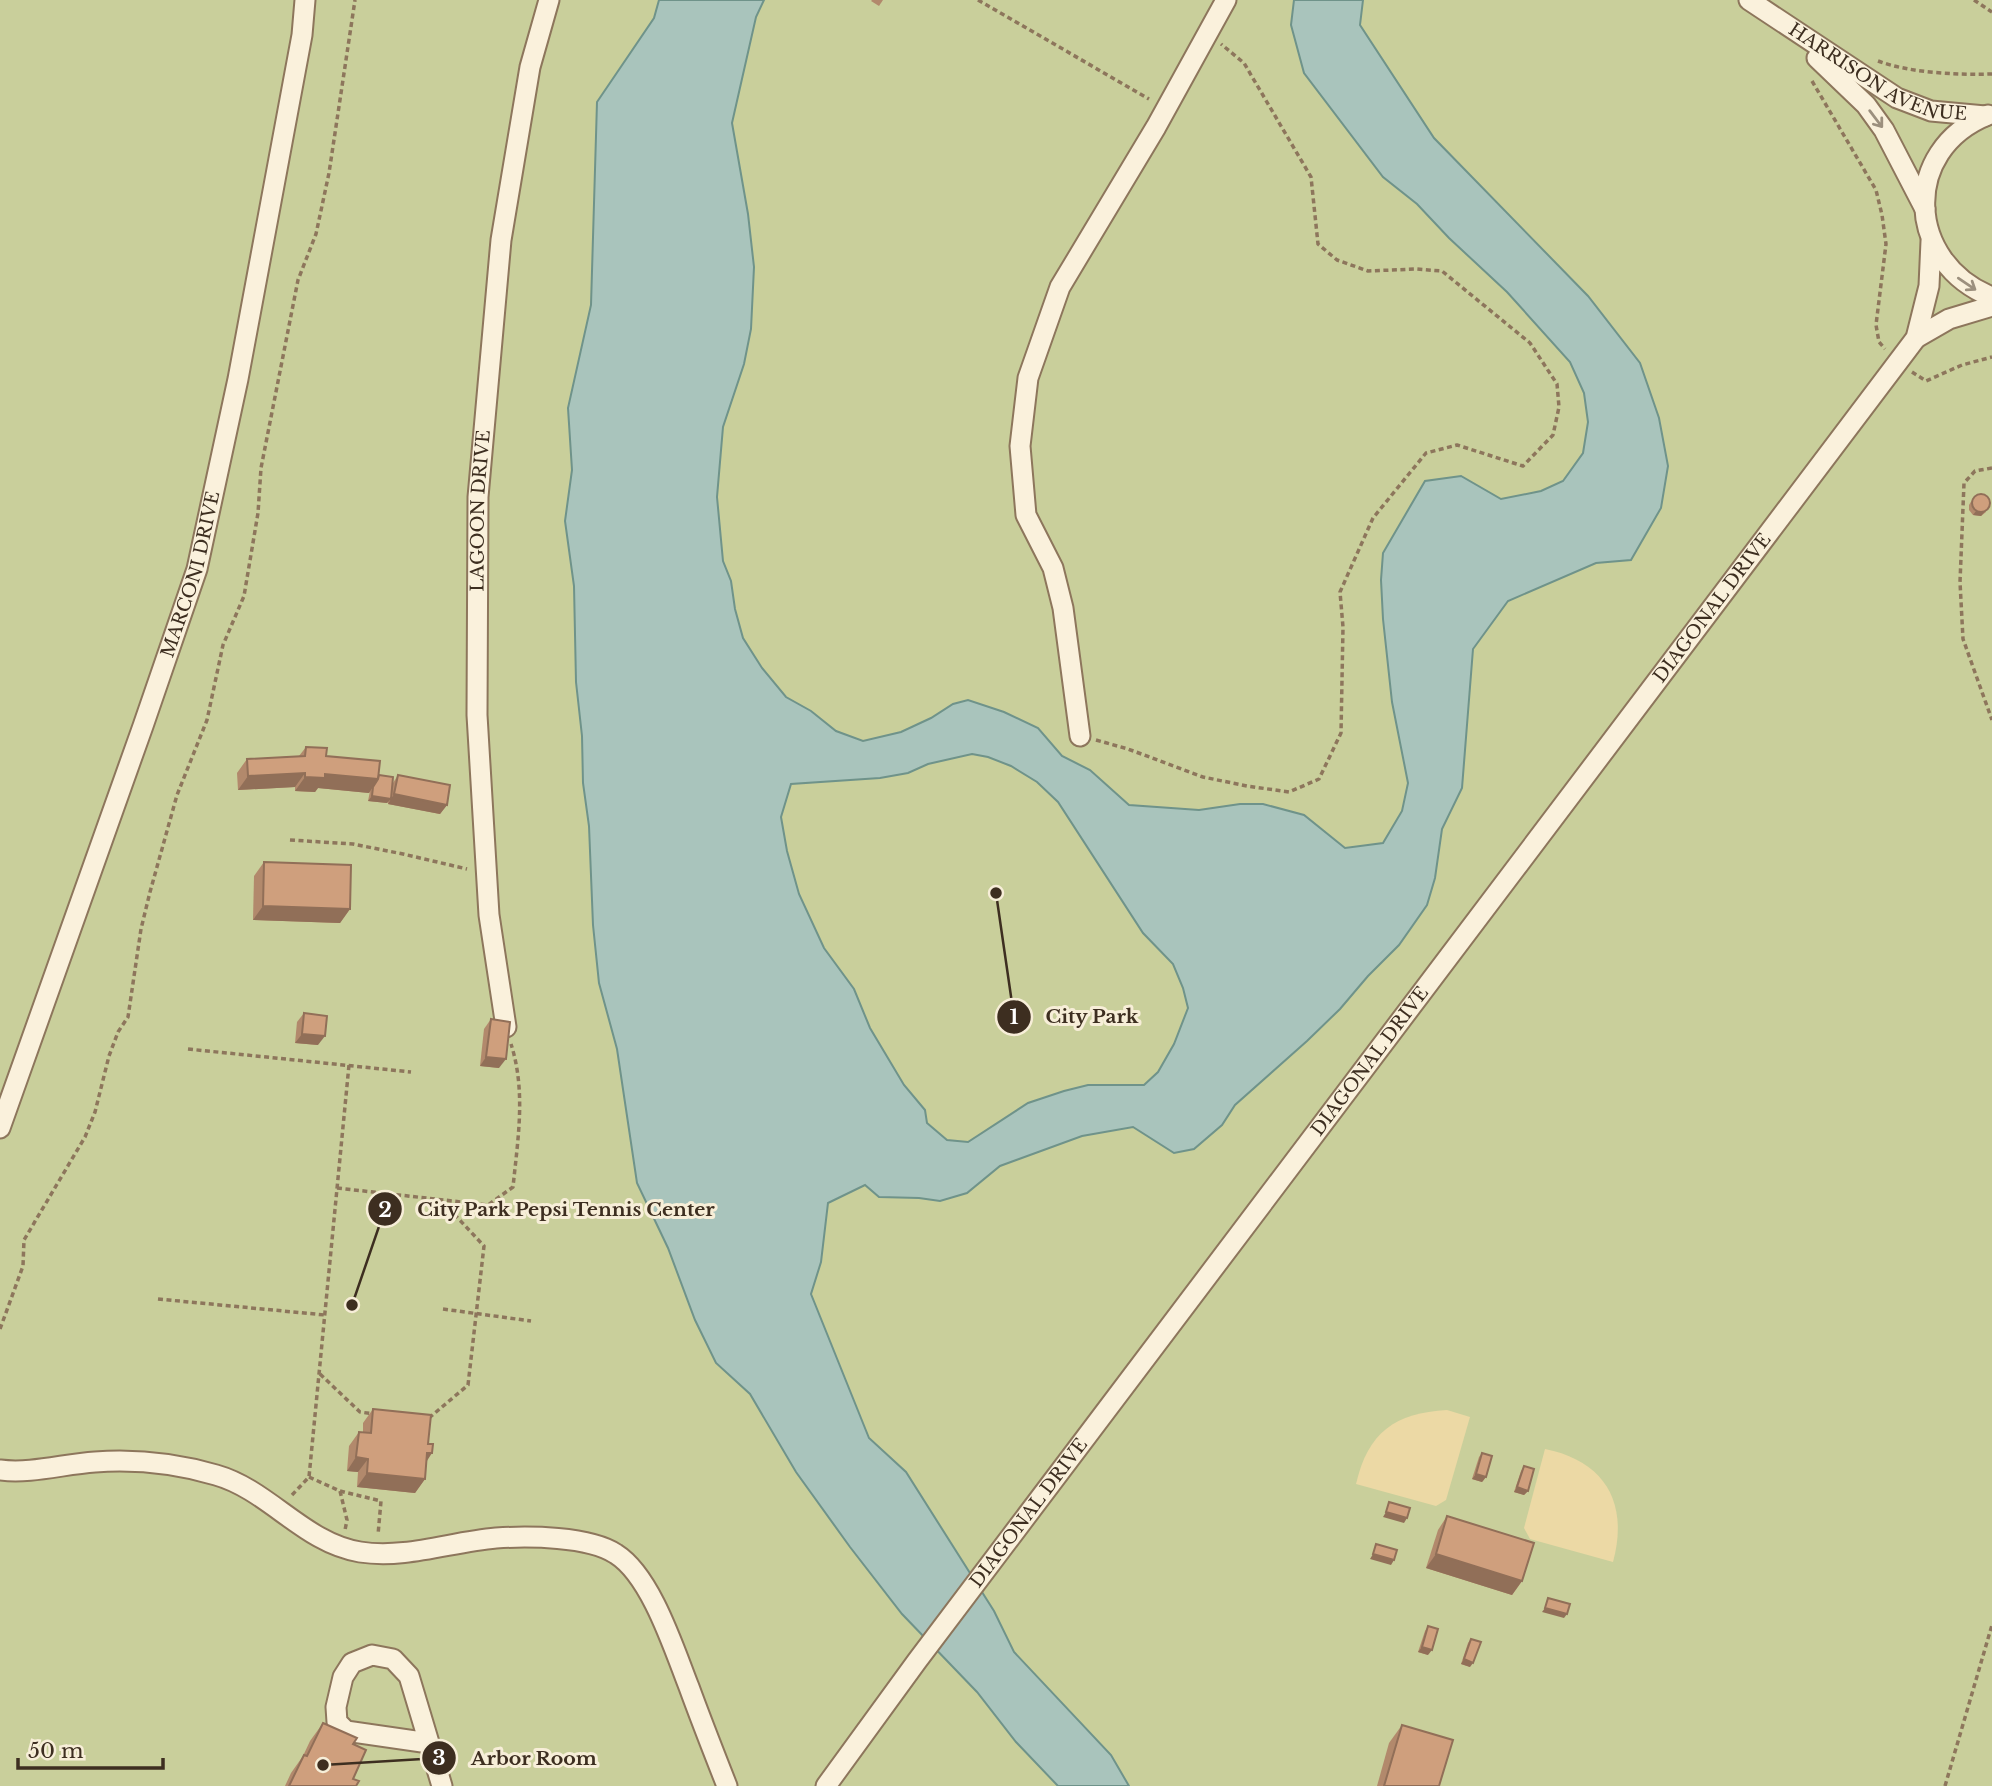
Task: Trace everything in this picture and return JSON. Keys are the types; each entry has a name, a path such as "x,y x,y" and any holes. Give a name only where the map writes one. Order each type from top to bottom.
{"street":[{"name":"MARCONI DRIVE","path":"0,1128 197,569 239,379 302,35 305,0"},
{"name":"LAGOON DRIVE","path":"506,1027 489,915 477,715 478,496 500,240 530,67 549,0"},
{"path":"1080,736 1063,608 1053,568 1026,515 1020,446 1028,378 1060,287 1166,109 1226,0"},
{"name":"HARRISON AVENUE","path":"1749,0 1896,98 1931,111 1989,115"},
{"name":"HARRISON AVENUE","path":"1775,19 1866,105 1884,130 1925,209"},
{"name":"HARRISON AVENUE","path":"1989,115 1964,127 1947,143 1934,163 1927,186 1925,209 1931,241 1948,268 1976,291 1992,297"},
{"name":"DIAGONAL DRIVE","path":"826,1786 917,1661 1916,338 1929,286 1931,241"},
{"name":"DIAGONAL DRIVE","path":"1916,338 1949,319 1992,306"},
{"path":"0,1470 118,1462 188,1468 219,1476 255,1494 300,1526 341,1548 361,1552 393,1555 461,1542 526,1538 556,1538 600,1546 617,1554 639,1577 668,1634 727,1786"},
{"path":"429,1743 346,1731 337,1722 336,1707 343,1677 352,1662 372,1655 393,1659 409,1676 442,1786"}],"path":[{"path":"0,1329 23,1266 24,1240 85,1137 96,1112 113,1044 128,1017 141,929 170,819 207,720 223,645 244,596 258,513 261,468 298,280 316,234 329,173 355,0"},
{"path":"978,0 1166,109"},
{"path":"1974,0 1992,12"},
{"path":"1080,736 1128,749 1203,777 1247,786 1289,792 1319,779 1341,733 1343,628 1340,592 1373,518 1426,453 1457,445 1523,466 1553,435 1559,408 1557,384 1530,343 1442,271 1368,271 1337,260 1318,244 1311,177 1244,63 1222,46 1211,27"},
{"path":"1875,59 1887,64 1934,71 1992,74"},
{"path":"1808,75 1876,190 1886,244 1876,325 1879,342 1898,362 1926,381 1962,365 1992,357"},
{"path":"1992,468 1975,471 1964,483 1960,582 1963,639 1992,720"},
{"path":"290,841 353,844 486,873"},
{"path":"337,1188 488,1205 513,1187 520,1112 518,1066 506,1027"},
{"path":"188,1049 411,1072"},
{"path":"290,1497 309,1478 349,1065"},
{"path":"427,1420 468,1385 484,1246 441,1200"},
{"path":"158,1299 325,1315"},
{"path":"443,1309 531,1321"},
{"path":"319,1374 360,1412 374,1414"},
{"path":"309,1478 340,1491 381,1501 377,1543"},
{"path":"340,1491 347,1520 345,1534"},
{"path":"1945,1786 1992,1626"}],"green space":[{"path":"0,0 1992,0 1992,1786 0,1786"}],"sand":[{"path":"1447,1410 1470,1417 1446,1500 1436,1506 1356,1484 1368,1451 1386,1429 1413,1416"},
{"path":"1545,1449 1583,1463 1597,1474 1608,1488 1618,1521 1613,1562 1530,1539 1524,1528"}],"water":[{"path":"659,0 764,0 756,17 732,123 754,267 751,329 744,364 723,427 717,497 723,561 731,581 743,638 762,668 786,697 811,711 836,731 863,741 901,732 953,704 968,700 1004,712 1038,728 1062,756 1090,770 1129,805 1199,810 1240,804 1263,804 1304,815 1345,848 1383,843 1402,811 1408,783 1392,702 1383,619 1383,553 1425,481 1461,476 1501,499 1541,491 1563,481 1583,453 1588,422 1584,393 1570,362 1507,292 1417,204 1383,177 1304,73 1291,25 1294,0 1363,0 1360,25 1434,138 1588,296 1640,363 1659,418 1668,466 1661,508 1631,560 1596,563 1508,601 1473,649 1462,788 1442,829 1435,878 1427,905 1399,945 1340,1009 1235,1105 1222,1125 1194,1149 1174,1153 1133,1127 1082,1136 1000,1166 967,1193 940,1201 879,1197 865,1185 828,1203 821,1262 811,1294 869,1438 906,1472 994,1611 1014,1652 1111,1755 1129,1786 1058,1786 1016,1742 977,1692 902,1614 796,1472 750,1394 716,1363 695,1320 668,1248 637,1183 617,1049 599,983 576,682 574,586 565,521 572,470 568,408 591,305 597,102 654,18","holes":["972,754 1011,766 1037,782 1058,802 1143,933 1173,964 1188,1008 1174,1044 1158,1072 1144,1085 1088,1085 1064,1091 1028,1103 968,1142 947,1140 927,1123 925,1110 904,1085 870,1028 854,989 824,948 799,894 781,817 791,784 880,778 908,773 928,764"]}],"building":[{"path":"1981,494 1987,497 1990,503 1987,509 1981,512 1975,509 1972,503 1975,497"},
{"path":"306,747 327,748 326,756 380,761 378,779 325,774 325,778 305,777 305,773 248,776 247,759 305,756"},
{"path":"379,775 393,777 391,799 372,796"},
{"path":"398,775 450,785 447,805 394,794"},
{"path":"264,862 351,865 350,909 263,906"},
{"path":"304,1013 327,1016 325,1036 302,1034"},
{"path":"491,1019 510,1022 506,1059 486,1057"},
{"path":"373,1409 431,1415 428,1444 433,1444 432,1453 427,1453 425,1479 367,1473 368,1459 356,1457 359,1432 371,1433"},
{"path":"1482,1453 1492,1456 1486,1477 1476,1474"},
{"path":"1524,1466 1534,1469 1528,1491 1517,1487"},
{"path":"1389,1502 1410,1508 1407,1518 1386,1512"},
{"path":"1447,1516 1534,1543 1522,1581 1436,1554"},
{"path":"1376,1544 1397,1550 1394,1560 1373,1554"},
{"path":"1548,1598 1570,1604 1567,1614 1545,1608"},
{"path":"1428,1626 1438,1629 1432,1650 1422,1647"},
{"path":"1471,1639 1481,1642 1473,1663 1464,1659"},
{"path":"323,1723 357,1738 353,1744 366,1750 353,1779 359,1781 356,1786 289,1786 304,1755 307,1756"},
{"path":"1402,1725 1453,1740 1439,1786 1384,1786"}],"place":[{"name":"City Park","path":"996,893"},
{"name":"City Park Pepsi Tennis Center","path":"352,1305"},
{"name":"Arbor Room","path":"323,1765"}]}
